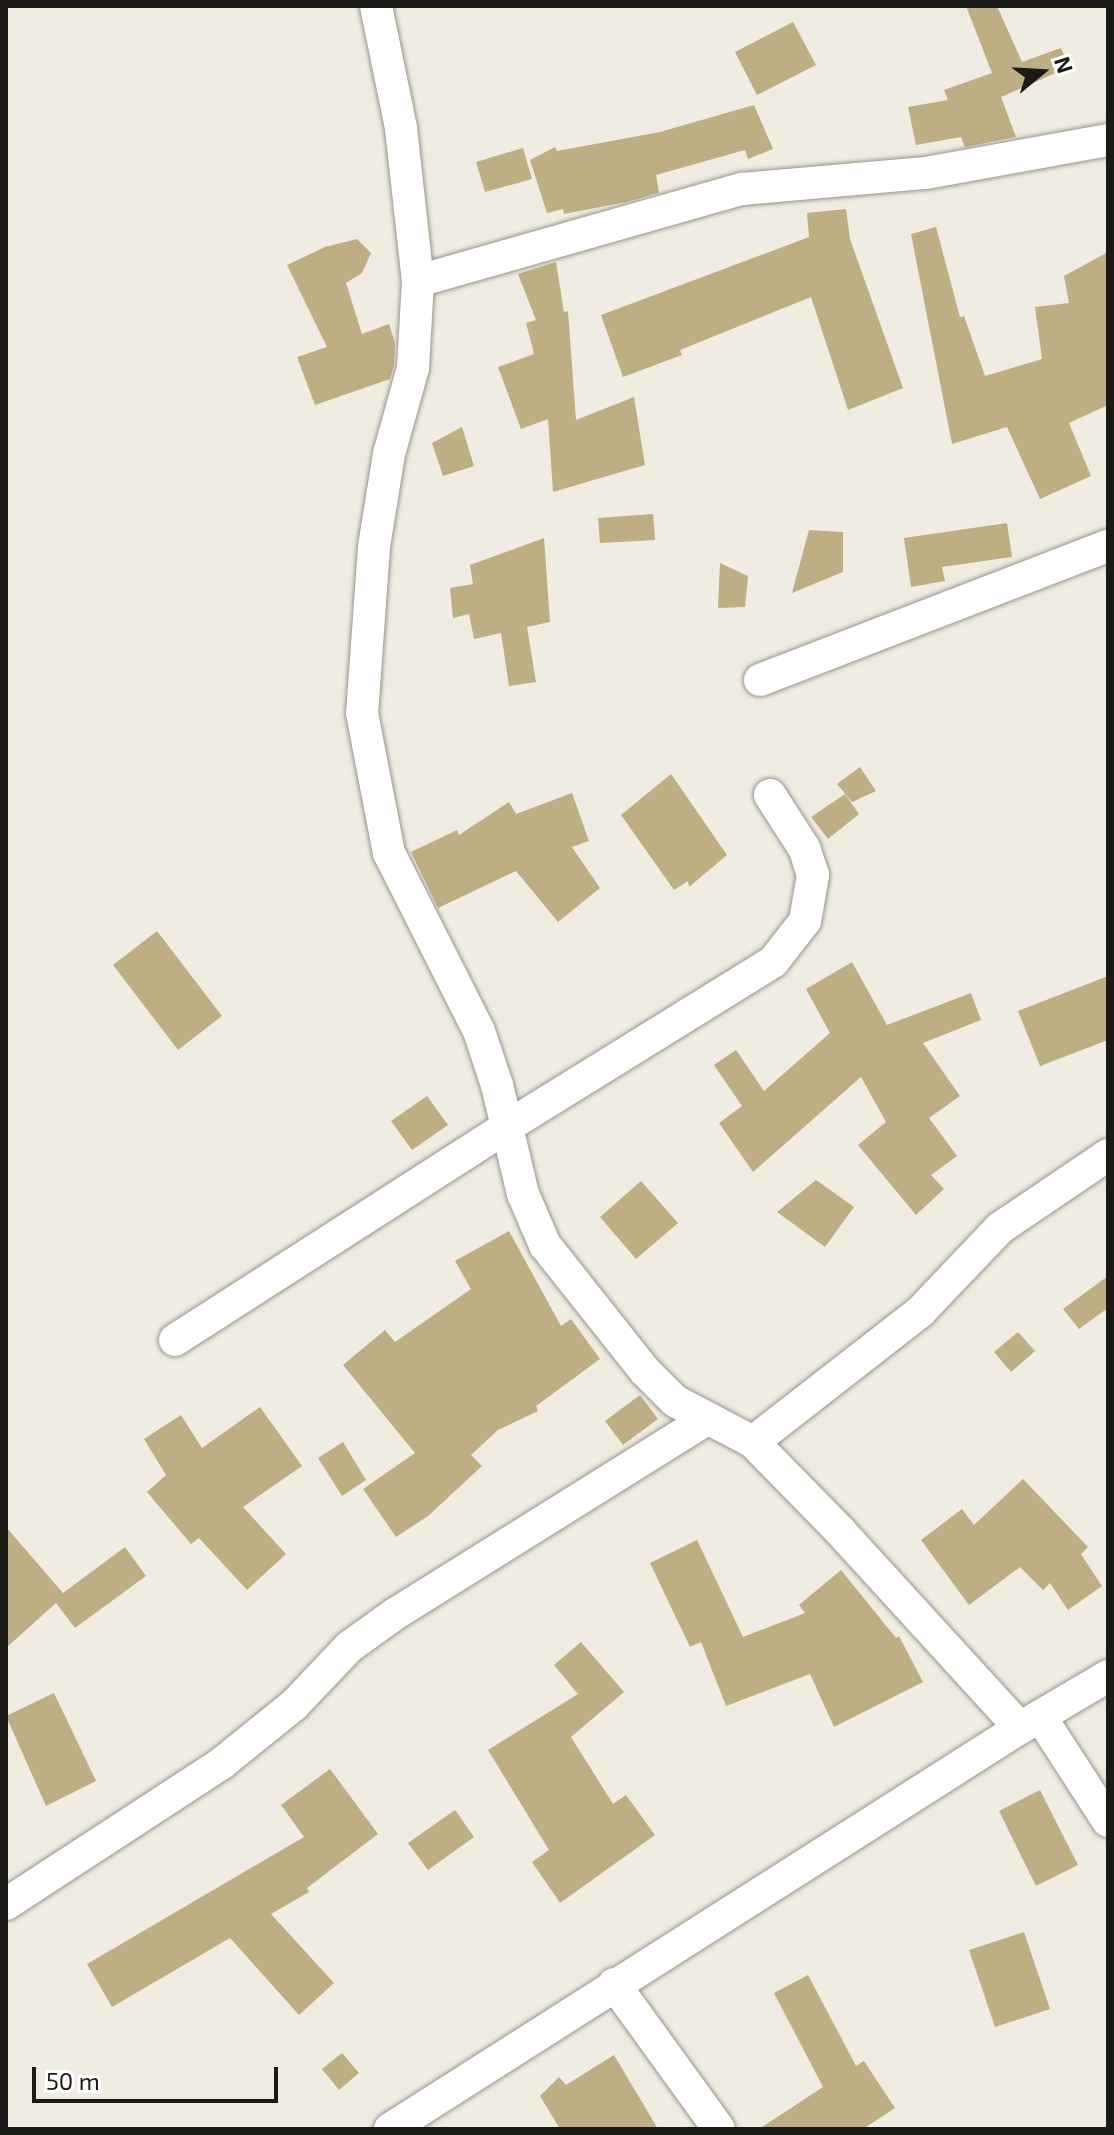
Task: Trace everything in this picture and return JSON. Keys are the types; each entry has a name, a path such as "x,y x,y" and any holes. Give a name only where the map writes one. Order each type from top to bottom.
{"street":[{"path":"376,6 401,128 418,281 413,368 389,454 374,547 362,713 389,853 479,1031 497,1085 523,1194 545,1245 645,1371 675,1401 753,1442 1030,1722 1108,1821"},
{"path":"418,281 742,189 926,173 1108,140"},
{"path":"760,680 1108,546"},
{"path":"175,1340 505,1128 773,962 805,921 813,875 804,848 770,795"},
{"path":"753,1442 921,1311 1000,1228 1108,1155"},
{"path":"6,1904 222,1763 294,1705 349,1647 395,1614 707,1419"},
{"path":"390,2129 614,1984 1108,1676"},
{"path":"614,1984 719,2129"}],"building":[{"path":"966,6 997,6 1022,62 1061,48 1069,67 1001,97 1016,137 965,147 961,137 916,145 908,107 948,100 944,90 992,73"},
{"path":"793,22 816,65 757,95 735,52"},
{"path":"754,105 773,149 748,159 745,150 656,175 659,193 564,214 563,209 547,213 530,160 555,147 557,151 660,132"},
{"path":"523,148 532,179 485,192 476,162"},
{"path":"846,209 850,239 903,388 848,410 811,297 680,350 682,355 623,377 601,315 809,237 807,213"},
{"path":"936,227 960,317 964,316 985,376 1042,359 1035,307 1069,303 1064,276 1108,252 1108,405 1069,423 1091,476 1040,499 1007,427 952,444 911,234"},
{"path":"357,239 371,253 362,273 346,283 362,334 389,324 395,343 394,365 390,379 315,405 297,357 327,347 287,265 325,247"},
{"path":"556,262 564,312 568,311 576,420 634,397 645,465 553,492 548,419 521,429 498,367 534,354 526,323 536,320 518,274"},
{"path":"462,427 474,466 443,476 432,443"},
{"path":"653,514 655,540 600,543 598,518"},
{"path":"1007,523 1012,557 942,567 945,581 911,587 904,538"},
{"path":"809,530 843,532 843,572 792,593"},
{"path":"544,538 550,622 527,627 536,682 509,686 501,633 474,639 469,614 453,618 450,588 473,584 470,565"},
{"path":"720,563 748,576 745,607 718,608"},
{"path":"860,767 876,791 852,802 837,784"},
{"path":"671,774 727,855 689,887 688,881 674,890 621,815"},
{"path":"572,793 589,841 572,847 600,888 558,922 516,871 438,908 411,852 457,830 459,835 509,802 516,814"},
{"path":"845,794 859,814 828,839 811,817"},
{"path":"157,931 222,1016 178,1050 113,965"},
{"path":"852,962 887,1025 971,993 981,1020 923,1043 960,1096 929,1118 957,1156 931,1175 944,1189 916,1215 858,1145 886,1122 861,1077 753,1172 719,1123 742,1106 714,1065 736,1050 764,1091 830,1033 806,989"},
{"path":"1108,976 1108,1040 1040,1066 1018,1011"},
{"path":"427,1096 448,1125 412,1150 391,1121"},
{"path":"816,1180 854,1207 825,1247 777,1212"},
{"path":"641,1181 678,1223 636,1259 600,1217"},
{"path":"509,1231 561,1326 571,1319 600,1359 536,1406 538,1411 498,1430 471,1455 482,1466 428,1516 396,1537 363,1489 415,1453 343,1365 385,1330 395,1342 471,1289 455,1261"},
{"path":"1108,1276 1108,1308 1079,1329 1063,1309"},
{"path":"1018,1332 1035,1351 1011,1372 994,1352"},
{"path":"640,1395 658,1419 623,1445 605,1421"},
{"path":"260,1407 302,1466 243,1507 286,1554 247,1590 199,1538 191,1544 147,1492 166,1475 144,1439 181,1415 202,1448"},
{"path":"343,1442 366,1480 342,1496 318,1458"},
{"path":"1023,1479 1088,1547 1081,1554 1102,1586 1068,1610 1050,1583 1043,1590 1020,1567 969,1605 921,1540 962,1509 974,1525"},
{"path":"6,1527 63,1593 125,1547 146,1576 75,1628 56,1603 6,1648"},
{"path":"697,1540 743,1637 805,1613 799,1605 841,1570 896,1638 899,1636 923,1682 834,1727 810,1674 726,1706 701,1642 690,1647 650,1563"},
{"path":"581,1642 624,1692 571,1737 613,1804 626,1795 655,1835 560,1903 532,1862 549,1850 488,1750 578,1694 554,1665"},
{"path":"54,1693 96,1781 46,1806 6,1716"},
{"path":"330,1769 378,1834 307,1888 309,1892 271,1914 334,1983 299,2015 230,1938 112,2007 87,1964 304,1837 281,1805"},
{"path":"1040,1790 1078,1865 1036,1886 999,1811"},
{"path":"455,1810 474,1837 428,1870 408,1843"},
{"path":"1024,1932 1050,2009 995,2027 969,1950"},
{"path":"808,1975 856,2066 864,2061 895,2108 863,2129 759,2129 823,2087 774,1993"},
{"path":"342,2053 359,2073 339,2090 322,2069"},
{"path":"614,2055 658,2129 560,2129 540,2096 559,2077 566,2085"}]}
